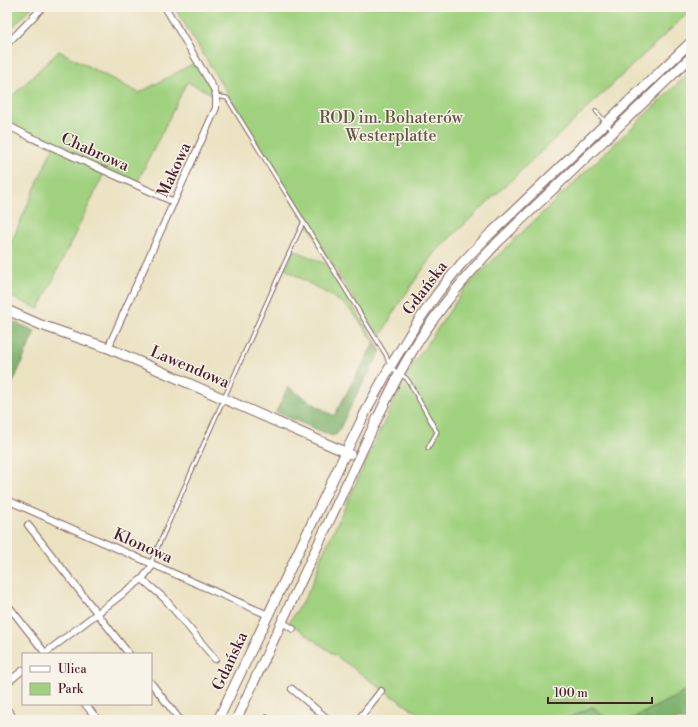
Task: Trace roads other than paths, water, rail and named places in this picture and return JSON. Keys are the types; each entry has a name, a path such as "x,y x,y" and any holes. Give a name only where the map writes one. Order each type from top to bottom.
{"main road":[{"name":"Gdańska","path":"218,720 370,404 390,367 437,294 461,264 500,224 691,42"},
{"name":"Gdańska","path":"237,720 399,373 433,319 470,271 524,217 691,57"},
{"name":"Lawendowa","path":"7,310 108,348 359,458"},
{"path":"268,615 282,622"}],"street":[{"path":"7,44 43,7"},
{"path":"165,7 208,77 216,96"},
{"name":"Makowa","path":"108,348 212,119 216,108 216,96"},
{"name":"Chabrowa","path":"7,125 174,202"},
{"name":"Klonowa","path":"7,500 268,615"},
{"path":"28,524 127,653"},
{"path":"46,653 142,579 153,565"},
{"path":"142,579 165,599 215,659"},
{"path":"7,604 44,653"},
{"path":"282,622 293,629"},
{"path":"7,683 22,671"},
{"path":"152,684 180,720"},
{"path":"292,689 329,720"},
{"path":"358,720 381,691"},
{"path":"86,705 98,720"},
{"path":"7,709 15,720"}],"lane":[{"path":"216,96 227,98 386,355 390,367 406,378 409,382 437,432 428,448"},
{"path":"596,111 613,132"},
{"path":"153,565 152,560 303,223"}],"park label":[{"name":"ROD im. Bohaterów Westerplatte","path":"391,127"}]}
